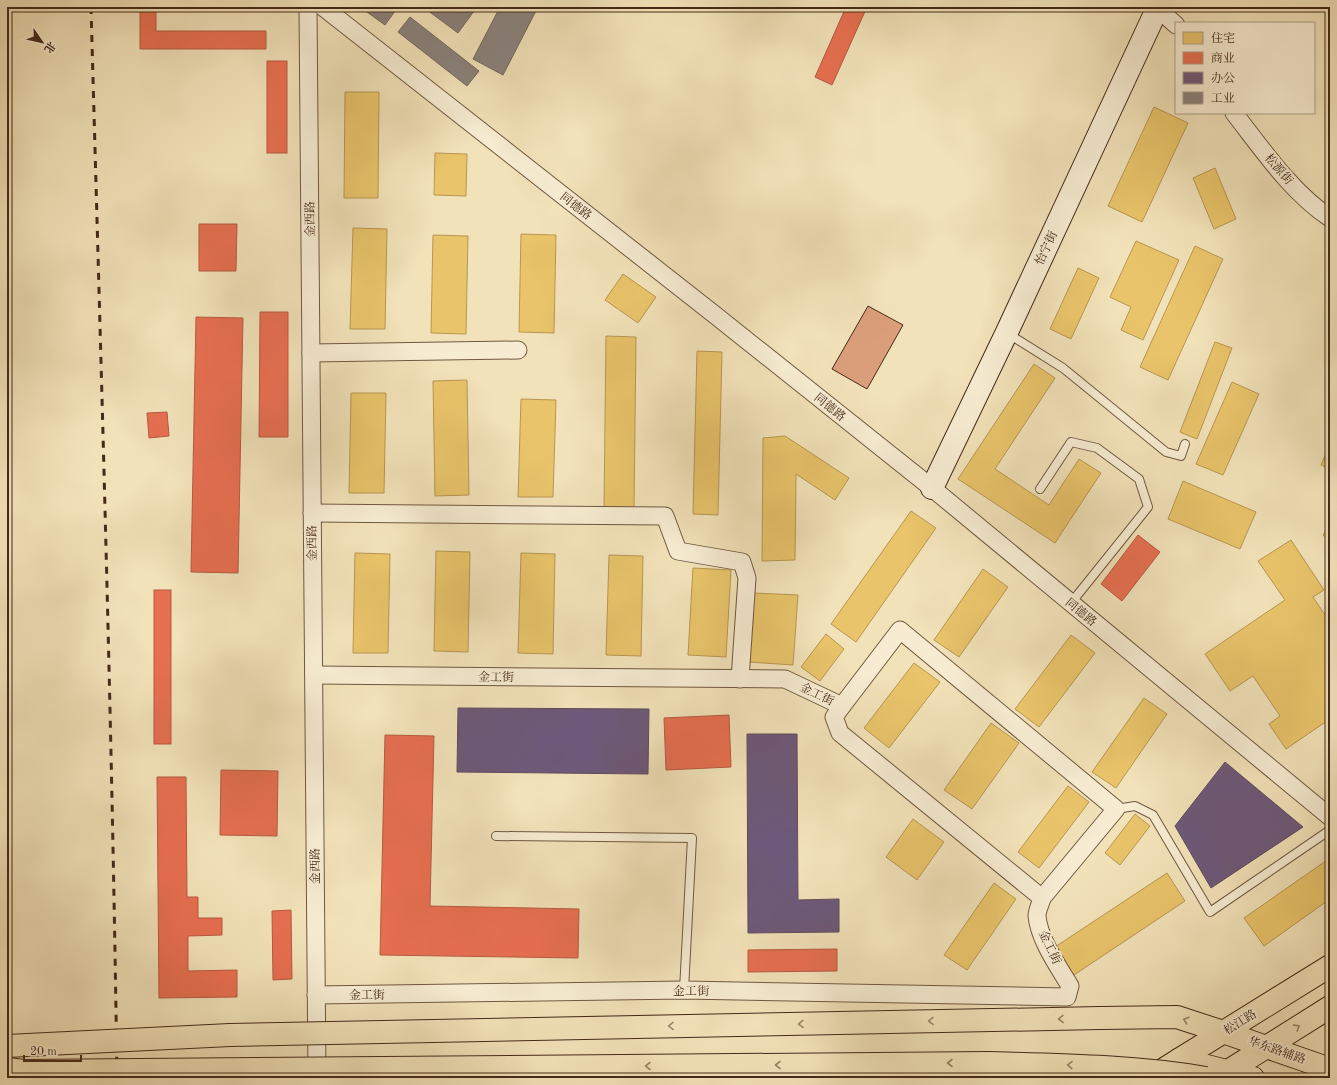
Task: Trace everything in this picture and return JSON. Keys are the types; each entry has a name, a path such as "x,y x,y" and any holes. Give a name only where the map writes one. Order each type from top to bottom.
{"main road":[{"name":"松江路","path":"1150,1078 1330,966"},
{"path":"1222,1075 1330,1007"},
{"name":"华东路辅路","path":"7,1046 230,1035 1177,1017 1330,1069"},
{"path":"1180,1059 1222,1075 1253,1078"},
{"path":"7,1069 989,1063 1133,1069 1206,1078"}],"street":[{"name":"金西路","path":"308,7 317,1078"},
{"name":"同德路","path":"323,7 715,315 932,488 1330,817"},
{"path":"1157,8 1175,24"},
{"name":"怡宁街","path":"932,488 1007,332 1157,8"},
{"name":"松源街","path":"1235,114 1279,172 1320,212 1330,218"},
{"path":"312,354 518,350"},
{"path":"312,513 665,516 678,551 742,562 747,578 740,679"},
{"path":"842,706 900,630 1116,808 1042,898"},
{"name":"金工街","path":"314,675 785,679 842,706 834,717 840,733 1042,898 1037,914 1041,931 1048,949 1070,986 1067,997 684,990 316,995"}],"lane":[{"path":"1007,332 1063,368 1166,452 1180,456 1185,444"},
{"path":"1040,489 1071,442 1097,448 1138,479 1148,507 1070,603"},
{"path":"1116,808 1135,806 1153,815 1210,912 1330,830"},
{"path":"496,836 692,838 684,990"}],"building: 住宅":[{"path":"345,92 379,92 378,198 344,198"},
{"path":"1154,107 1188,123 1142,222 1108,206"},
{"path":"435,153 467,154 466,196 434,195"},
{"path":"1215,168 1236,219 1214,229 1193,178"},
{"path":"353,228 387,229 385,329 350,329"},
{"path":"521,234 556,235 554,333 519,332"},
{"path":"433,235 468,236 466,334 431,333"},
{"path":"1136,241 1179,260 1143,340 1121,330 1131,307 1110,297"},
{"path":"1195,246 1223,259 1168,380 1140,367"},
{"path":"1078,268 1099,278 1071,339 1050,329"},
{"path":"623,274 656,297 638,323 605,300"},
{"path":"606,336 636,337 634,508 604,508"},
{"path":"1215,342 1232,348 1197,439 1180,432"},
{"path":"697,351 722,352 718,515 693,514"},
{"path":"1034,364 1055,378 995,469 1049,505 1079,459 1101,473 1055,543 958,479"},
{"path":"467,380 469,495 435,496 433,381"},
{"path":"1232,382 1259,394 1223,475 1196,464"},
{"path":"351,393 386,393 384,493 349,493"},
{"path":"521,399 556,400 553,497 518,497"},
{"path":"785,436 849,478 835,500 796,474 795,560 762,561 763,438"},
{"path":"1330,444 1330,469 1321,465"},
{"path":"1183,481 1256,512 1240,549 1168,519"},
{"path":"911,511 936,528 856,642 831,624"},
{"path":"1330,525 1330,540 1323,535"},
{"path":"1291,540 1324,590 1313,597 1325,615 1330,611 1330,719 1286,749 1269,724 1280,716 1253,676 1230,691 1205,654 1285,600 1258,561"},
{"path":"436,551 470,552 468,652 434,651"},
{"path":"355,553 390,554 388,653 353,653"},
{"path":"521,553 555,554 553,654 518,653"},
{"path":"609,555 643,556 641,656 606,655"},
{"path":"693,568 731,570 726,657 688,655"},
{"path":"983,569 1008,587 959,657 934,640"},
{"path":"753,593 798,595 793,665 749,662"},
{"path":"826,634 844,649 820,681 801,667"},
{"path":"1071,635 1095,653 1039,727 1015,709"},
{"path":"914,663 940,682 889,748 864,728"},
{"path":"1144,698 1167,714 1116,788 1092,772"},
{"path":"991,723 1019,743 972,809 944,790"},
{"path":"1068,786 1089,802 1039,868 1018,852"},
{"path":"1135,814 1150,826 1120,865 1105,853"},
{"path":"913,819 944,842 917,880 886,857"},
{"path":"1330,858 1330,899 1264,946 1244,918"},
{"path":"1167,873 1185,901 1074,975 1055,947"},
{"path":"994,883 1016,899 967,970 944,955"}],"building: 商业":[{"path":"140,7 156,7 156,31 266,31 266,49 140,49"},
{"path":"846,7 867,7 832,85 815,77"},
{"path":"267,61 287,61 287,153 267,153"},
{"path":"199,224 237,224 236,271 199,271"},
{"path":"260,312 288,312 288,437 259,437"},
{"path":"196,317 243,318 238,573 191,572"},
{"path":"167,412 169,436 149,438 147,413"},
{"path":"1138,535 1160,552 1122,601 1101,584"},
{"path":"154,590 171,590 171,744 154,744"},
{"path":"729,715 731,767 666,770 664,718"},
{"path":"385,735 434,736 430,906 579,909 578,958 380,955"},
{"path":"221,770 278,771 277,836 220,835"},
{"path":"157,777 186,777 187,897 198,897 198,918 222,918 222,935 188,936 188,971 237,970 237,997 159,998"},
{"path":"291,910 292,979 273,980 272,911"},
{"path":"837,949 837,971 748,972 748,950"}],"building: 办公":[{"path":"458,708 649,709 648,774 457,772"},
{"path":"747,734 797,734 798,900 839,899 839,932 748,933"},
{"path":"1225,762 1303,827 1211,888 1175,826"}],"building: 工业":[{"path":"360,7 398,7 385,25"},
{"path":"423,7 477,7 458,33"},
{"path":"500,7 538,7 503,75 473,59"},
{"path":"410,17 479,71 467,86 398,32"}],"building: 其他":[{"path":"868,306 903,325 867,389 832,369"}],"railway":[{"path":"91,7 109,676 117,1078"}]}
